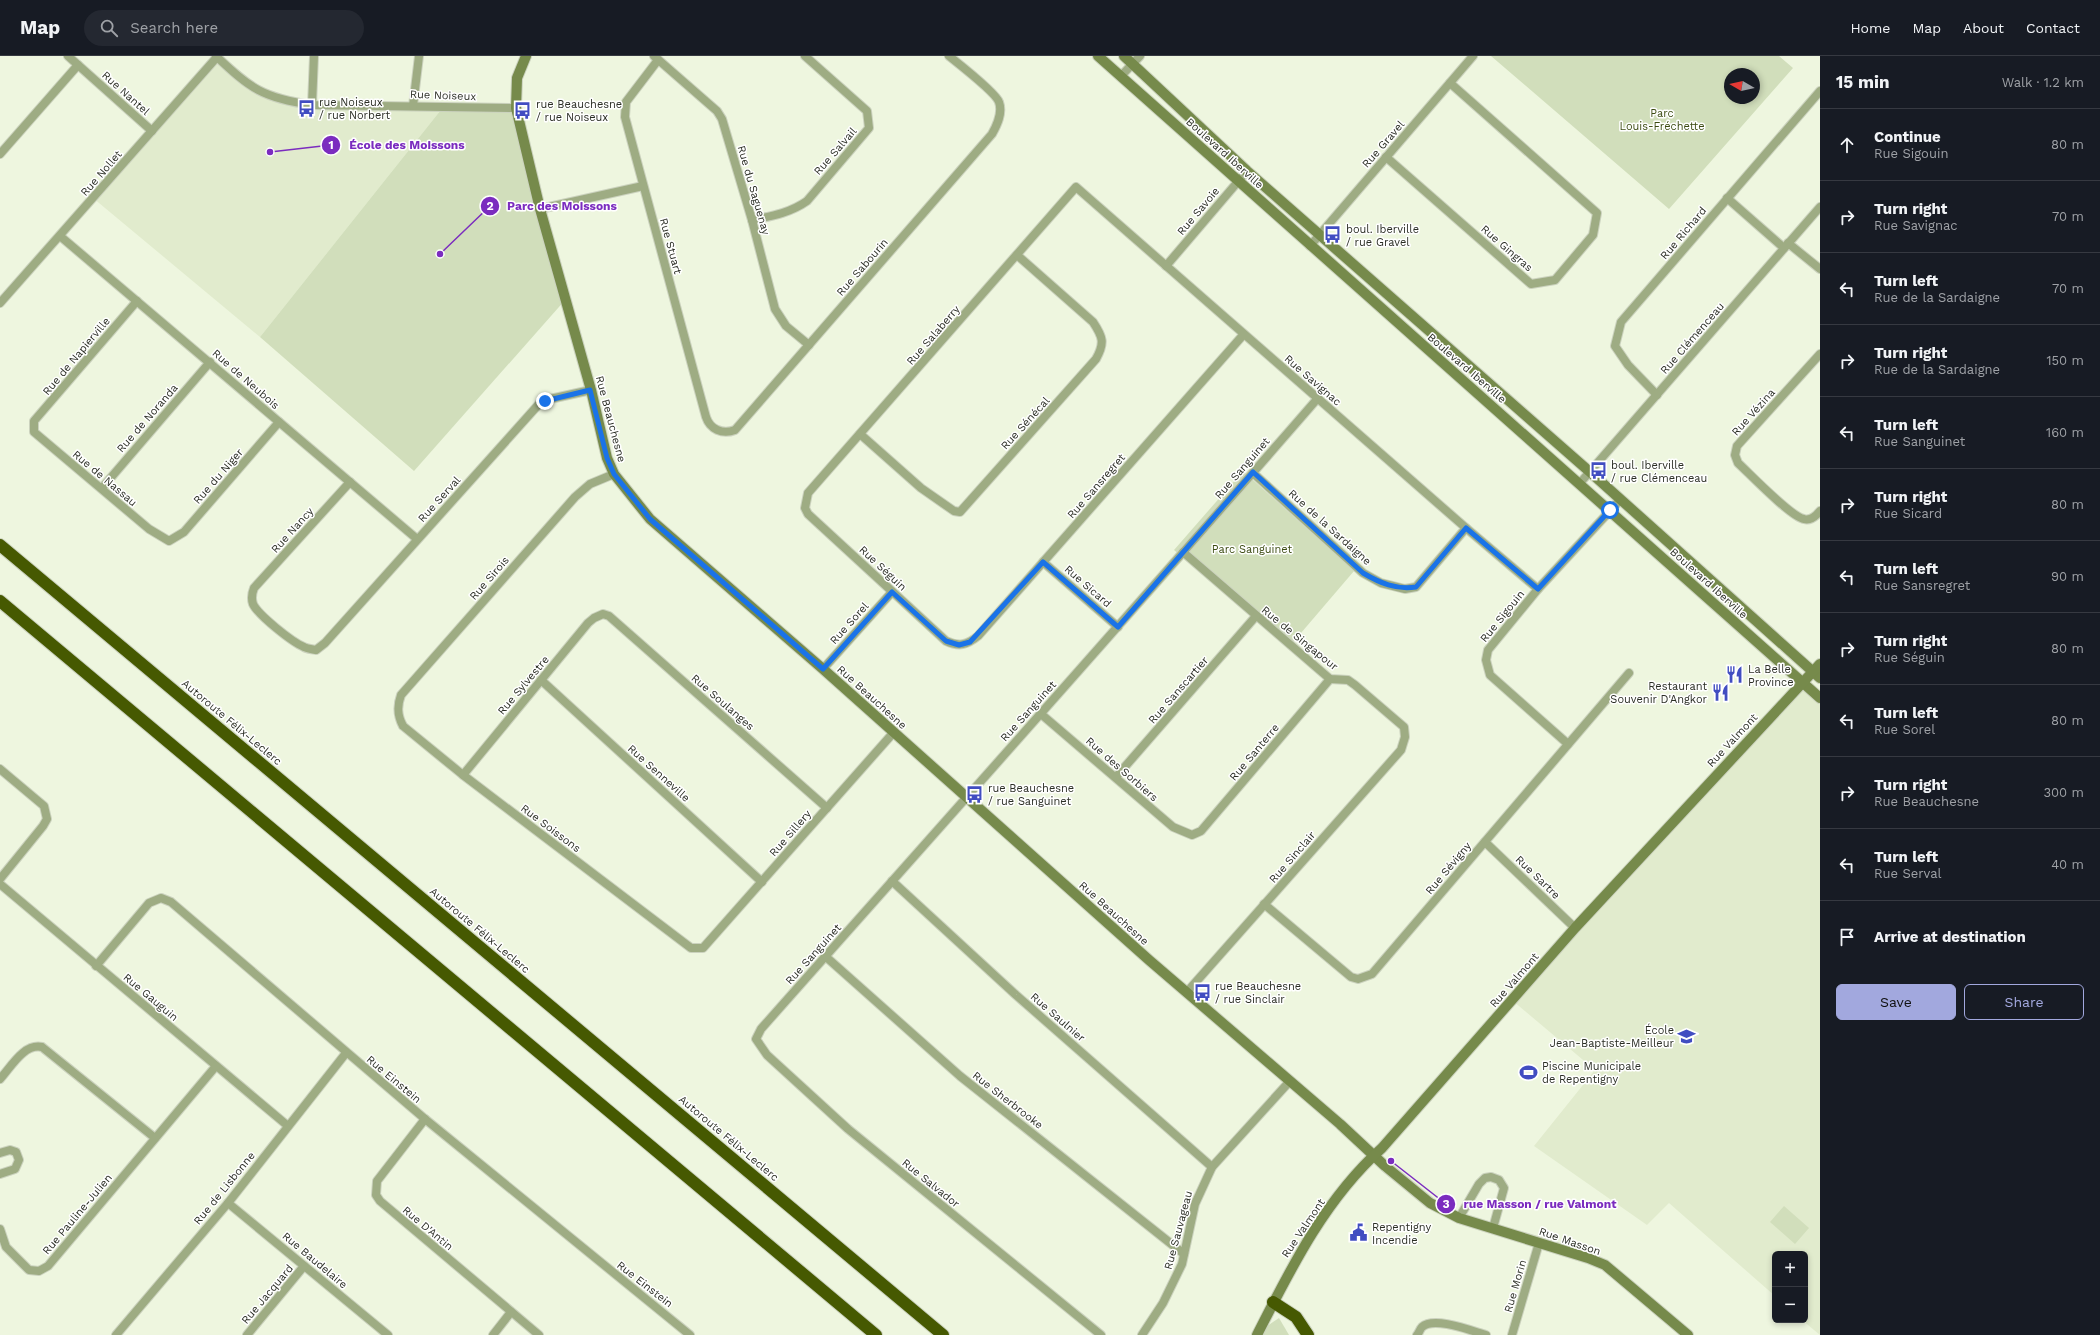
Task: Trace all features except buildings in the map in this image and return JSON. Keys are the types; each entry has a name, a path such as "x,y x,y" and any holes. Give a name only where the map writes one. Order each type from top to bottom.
{"highway":[{"name":"Autoroute Félix-Leclerc","path":"0,545 943,1335"},
{"path":"0,601 876,1335"},
{"path":"1273,1302 1296,1317 1308,1335"},
{"path":"851,1314 870,1335"}],"street":[{"name":"Rue Nantel","path":"68,56 152,131"},
{"name":"Rue Noiseux","path":"216,56 246,83 268,96 283,101 312,105 516,108"},
{"name":"Rue Nollet","path":"0,303 216,56"},
{"path":"312,105 314,56"},
{"path":"413,106 419,56"},
{"name":"Rue Beauchesne","path":"526,56 517,78 516,108 540,209 590,390 607,458 614,474 650,519 823,669 965,797 1373,1155"},
{"name":"Rue Salvail","path":"752,220 787,213 795,210 807,201 869,128 867,111 805,56"},
{"name":"Rue Sabourin","path":"729,432 735,430 992,134 998,122 1001,110 997,98 949,56"},
{"name":"Boulevard Iberville","path":"1098,56 1820,698"},
{"name":"Boulevard Iberville","path":"1124,56 1136,60 1247,171 1620,500 1818,671"},
{"name":"Rue Gravel","path":"1310,246 1473,56"},
{"name":"Rue du Saguenay","path":"656,58 717,111 722,119 752,220 775,309 786,326 809,345"},
{"name":"Rue Stuart","path":"656,58 626,102 625,117 706,417 709,425 720,431 729,432"},
{"path":"1122,76 1136,60"},
{"path":"0,154 78,65"},
{"name":"Rue Gingras","path":"1386,157 1531,284 1555,280 1593,235 1597,213 1450,83"},
{"name":"Rue Richard","path":"1657,395 1628,365 1615,346 1621,322 1820,91"},
{"name":"Rue Savoie","path":"1166,266 1247,171"},
{"path":"540,209 643,186"},
{"name":"Rue Savignac","path":"1076,187 1466,528 1538,589"},
{"name":"Rue Salaberry","path":"806,497 1076,187"},
{"path":"1727,198 1786,245 1820,269"},
{"name":"Rue Clémenceau","path":"1580,483 1820,207"},
{"name":"Rue de Neubois","path":"60,236 417,539"},
{"name":"Rue Sénécal","path":"860,434 921,488 954,511 960,512 1096,359 1102,347 1102,341 1101,334 1092,322 1017,255"},
{"name":"Rue de Napierville","path":"34,426 34,421 137,301"},
{"name":"Rue Sansregret","path":"959,645 970,642 978,636 1244,334"},
{"name":"Rue Vézina","path":"1820,354 1738,446 1735,455 1738,463 1793,513 1805,520 1814,518 1820,511"},
{"name":"Rue de Noranda","path":"102,488 210,362"},
{"name":"Rue Serval","path":"320,648 539,404 550,399 590,390"},
{"name":"Rue Sanguinet","path":"756,1039 761,1029 825,956 1118,627 1318,398"},
{"name":"Rue du Niger","path":"170,540 184,532 279,422"},
{"name":"Rue de Nassau","path":"34,426 34,432 149,529 170,540"},
{"name":"Rue de la Sardaigne","path":"1253,472 1347,559 1380,584 1405,589 1416,587 1466,528"},
{"name":"Rue Sirois","path":"398,711 401,695 570,502 590,484 614,474"},
{"name":"Rue Nancy","path":"320,648 310,649 293,640 254,605 252,593 254,588 350,482"},
{"name":"Rue Séguin","path":"806,497 805,508 808,514 946,641 959,645"},
{"name":"Rue Sigouin","path":"1568,744 1490,674 1486,660 1488,650 1538,589 1620,500"},
{"name":"Rue de Singapour","path":"1183,552 1330,679 1348,680 1404,727 1406,732"},
{"name":"Rue Sicard","path":"1043,562 1118,627"},
{"name":"Rue Sorel","path":"823,669 892,592"},
{"name":"Rue Sylvestre","path":"463,774 588,624 594,618 603,614"},
{"name":"Rue Soulanges","path":"603,614 610,616 827,808"},
{"name":"Rue Sanscartier","path":"1116,777 1256,616"},
{"name":"Rue Valmont","path":"1257,1335 1291,1267 1315,1228 1363,1166 1730,759 1803,683 1818,671"},
{"name":"Rue Sévigny","path":"1264,904 1351,976 1358,978 1372,974 1629,673"},
{"name":"Rue Santerre","path":"1192,835 1202,831 1330,679"},
{"name":"Rue Senneville","path":"541,680 762,882"},
{"name":"Rue Soissons","path":"398,711 399,718 404,726 463,774 670,933 692,948 703,948"},
{"name":"Rue des Sorbiers","path":"1040,714 1173,827 1192,835"},
{"name":"Rue Sillery","path":"703,948 894,732"},
{"name":"Rue Sinclair","path":"1187,992 1401,750 1406,732"},
{"path":"0,769 44,806 47,819 0,879"},
{"name":"Rue Sartre","path":"1485,842 1576,928"},
{"name":"Rue Saulnier","path":"892,881 1016,995 1212,1167"},
{"name":"Rue Gauguin","path":"0,884 288,1126"},
{"name":"Rue Einstein","path":"96,966 149,903 160,898 171,902 425,1119 690,1335"},
{"name":"Rue Sherbrooke","path":"825,956 869,997 960,1076 1184,1254"},
{"name":"Rue Salvador","path":"756,1039 767,1055 848,1129 1101,1335"},
{"path":"0,1079 27,1049 35,1045 42,1047 155,1138"},
{"name":"Rue de Lisbonne","path":"116,1335 228,1203 346,1053"},
{"name":"Rue Pauline-Julien","path":"0,1229 6,1247 29,1270 39,1271 48,1266 216,1066"},
{"name":"Rue Sauvageau","path":"1142,1335 1175,1282 1182,1264 1195,1204 1212,1167 1290,1081"},
{"name":"Rue D'Antin","path":"425,1119 378,1181 376,1195 380,1201 539,1335"},
{"path":"0,1153 10,1150 16,1152 19,1160 14,1169 0,1174"},
{"name":"Rue Masson","path":"1373,1155 1438,1209 1459,1218 1539,1242 1605,1265 1688,1335"},
{"path":"1459,1218 1479,1184 1485,1178 1491,1177 1499,1180 1504,1188 1493,1228"},
{"name":"Rue Baudelaire","path":"228,1203 388,1335"},
{"name":"Rue Morin","path":"1512,1335 1539,1242"},
{"name":"Rue Jacquard","path":"247,1335 304,1266"},
{"path":"493,1335 511,1312"},
{"path":"1417,1335 1422,1327 1429,1324 1442,1323 1486,1335"}],"shaded area":[{"path":"217,57 228,68 279,100 444,106 260,337 93,198"},
{"name":"École Jean-Baptiste-Meilleur","path":"1803,683 1820,698 1820,1335 1806,1323 1808,1323 1808,1251 1772,1251 1772,1293 1669,1203 1647,1225 1534,1146 1595,1070 1513,1001"}],"green space":[{"name":"Parc Louis-Fréchette","path":"1491,56 1779,56 1793,68 1669,209"},
{"path":"444,106 516,108 566,299 414,471 260,337"},
{"name":"Parc Sanguinet","path":"1243,471 1354,571 1289,647 1174,550"},
{"path":"1784,1206 1809,1228 1795,1244 1770,1222"},
{"path":"1279,1318 1289,1335 1254,1335"}],"place":[{"name":"rue Noiseux / rue Norbert","path":"306,108"},
{"name":"rue Beauchesne / rue Noiseux","path":"523,110"},
{"name":"École des Moissons","path":"270,152"},
{"name":"boul. Iberville / rue Gravel","path":"1333,235"},
{"name":"Parc des Moissons","path":"440,254"},
{"name":"boul. Iberville / rue Clémenceau","path":"1598,471"},
{"name":"La Belle Province","path":"1735,675"},
{"name":"Restaurant Souvenir D'Angkor","path":"1720,692"},
{"name":"rue Beauchesne / rue Sanguinet","path":"975,794"},
{"name":"rue Beauchesne / rue Sinclair","path":"1202,992"},
{"name":"École Jean-Baptiste-Meilleur","path":"1687,1036"},
{"name":"Piscine Municipale de Repentigny","path":"1529,1072"},
{"name":"rue Masson / rue Valmont","path":"1391,1161"},
{"name":"Repentigny Incendie","path":"1359,1233"}],"route":[{"path":"545,401 590,390 607,458 614,474 650,519 823,669 892,592 946,641 959,645 970,642 978,636 1043,562 1118,627 1253,472 1363,573 1380,584 1405,589 1416,587 1466,528 1538,589 1610,510"}]}
